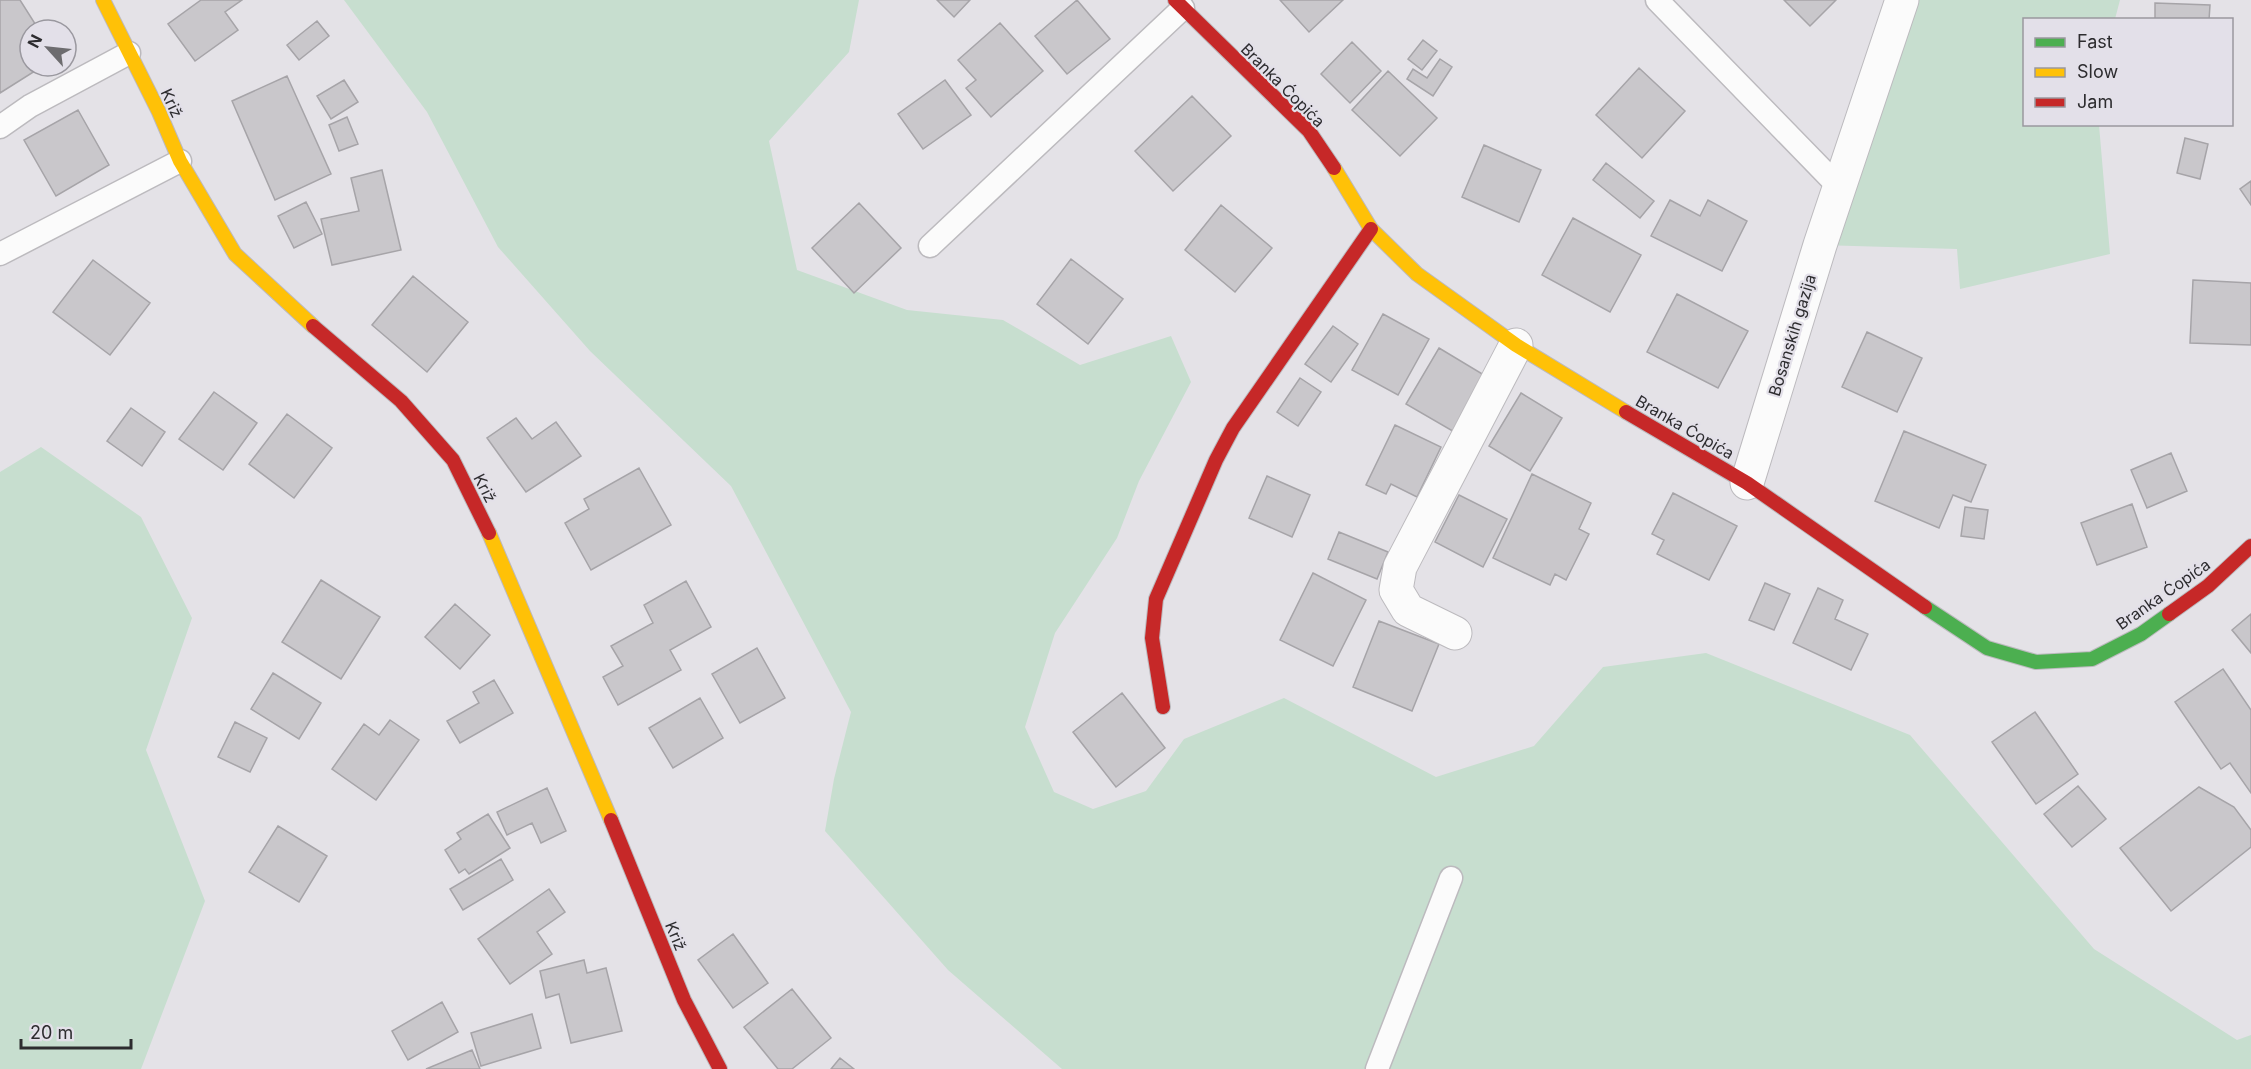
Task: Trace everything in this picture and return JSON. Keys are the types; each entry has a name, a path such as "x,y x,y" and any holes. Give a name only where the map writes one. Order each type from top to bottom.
{"street":[{"name":"Križ","path":"103,0 180,161 235,254 292,308 401,401 453,460 486,527 593,774 684,1000 720,1069"},
{"name":"Bosanskih gazija","path":"1747,483 1839,187 1902,0"},
{"name":"Branka Ćopića","path":"1179,4 1309,131 1371,229 1417,274 1516,345 1747,483 1987,648 2036,662 2092,659 2141,633 2208,586 2251,546"},
{"path":"1163,707 1152,638 1155,599 1216,460 1233,428 1371,229"},
{"path":"1455,633 1408,610 1396,590 1400,567 1516,345"}],"lane":[{"path":"1657,0 1839,187"},
{"path":"930,246 1179,4"},
{"path":"0,127 30,106 129,52"},
{"path":"0,254 180,161"},
{"path":"1377,1069 1451,878"}],"green space":[{"path":"344,0 859,0 849,52 769,141 797,270 907,310 1003,320 1080,365 1171,336 1191,382 1139,481 1117,538 1055,633 1025,727 1054,792 1093,809 1146,791 1184,739 1284,698 1436,777 1534,746 1603,667 1706,653 1910,735 2094,949 2237,1040 2251,1035 2251,1069 1062,1069 948,970 825,831 834,779 851,712 731,486 590,351 498,247 427,112"},
{"path":"1902,0 2120,0 2115,18 2023,18 2023,126 2099,126 2110,254 1960,289 1957,249 1820,245"},
{"path":"41,447 141,517 192,618 146,750 205,901 141,1069 0,1069 0,472"}],"building":[{"path":"0,0 20,0 31,18 18,18 18,78 24,78 0,93"},
{"path":"201,0 242,0 225,12 238,30 195,61 168,24"},
{"path":"937,0 970,0 954,17"},
{"path":"1077,0 1110,39 1067,74 1035,36"},
{"path":"1280,0 1343,0 1309,32"},
{"path":"1784,0 1836,0 1810,26"},
{"path":"2155,3 2210,5 2209,18 2155,18"},
{"path":"317,21 329,36 299,60 287,45"},
{"path":"1000,23 1043,71 991,117 966,88 976,80 958,60"},
{"path":"1423,40 1437,51 1422,70 1408,59"},
{"path":"1352,42 1381,71 1350,103 1321,74"},
{"path":"1440,59 1452,67 1433,96 1407,79 1413,69 1427,78"},
{"path":"1639,68 1685,111 1642,158 1596,115"},
{"path":"1388,71 1437,118 1400,156 1352,110"},
{"path":"287,76 331,174 275,200 232,101"},
{"path":"344,80 358,102 331,119 317,96"},
{"path":"945,80 971,115 923,149 898,114"},
{"path":"1192,96 1231,136 1173,191 1135,151"},
{"path":"78,110 109,165 56,196 24,140"},
{"path":"347,117 358,144 339,151 329,125"},
{"path":"2185,138 2208,144 2200,179 2177,173"},
{"path":"1484,145 1541,170 1519,222 1462,197"},
{"path":"1606,163 1654,201 1640,218 1593,180"},
{"path":"382,170 401,250 332,265 321,219 359,211 351,178"},
{"path":"2251,181 2251,205 2240,189"},
{"path":"1670,200 1700,216 1708,200 1747,221 1722,271 1651,236"},
{"path":"306,202 322,234 294,248 278,216"},
{"path":"859,203 901,248 854,293 812,248"},
{"path":"1221,205 1272,248 1235,292 1185,250"},
{"path":"1573,218 1641,255 1610,312 1542,275"},
{"path":"1071,259 1123,299 1088,344 1037,304"},
{"path":"93,260 150,303 110,355 53,312"},
{"path":"413,276 468,322 427,372 372,325"},
{"path":"2193,280 2251,283 2251,345 2190,343"},
{"path":"1677,294 1748,331 1718,388 1647,352"},
{"path":"1383,314 1429,339 1398,395 1352,370"},
{"path":"1333,326 1358,344 1331,382 1305,364"},
{"path":"1867,332 1922,358 1897,412 1842,387"},
{"path":"1439,348 1489,378 1456,433 1406,404"},
{"path":"1300,378 1321,392 1298,426 1277,412"},
{"path":"214,392 257,423 223,470 179,439"},
{"path":"1521,393 1562,418 1530,471 1489,446"},
{"path":"131,408 165,432 142,466 107,441"},
{"path":"287,414 332,448 294,498 249,464"},
{"path":"516,418 532,439 556,422 581,456 526,492 487,438"},
{"path":"1395,425 1441,447 1417,497 1391,484 1386,494 1366,485"},
{"path":"1904,431 1986,465 1971,502 1953,495 1939,528 1875,501"},
{"path":"2171,453 2187,491 2147,508 2131,470"},
{"path":"639,468 671,525 591,570 565,523 589,509 584,499"},
{"path":"1532,474 1591,503 1579,529 1589,534 1566,580 1555,574 1550,585 1493,558"},
{"path":"1267,476 1310,495 1292,537 1249,518"},
{"path":"1673,493 1737,526 1709,580 1657,554 1664,540 1652,534"},
{"path":"1459,495 1507,519 1483,567 1435,542"},
{"path":"2132,504 2147,547 2097,565 2081,523"},
{"path":"1965,507 1988,510 1984,539 1961,536"},
{"path":"1339,532 1388,552 1377,579 1328,559"},
{"path":"1313,573 1366,600 1333,666 1280,640"},
{"path":"321,580 380,617 341,679 282,642"},
{"path":"686,581 711,627 670,650 681,670 618,705 603,677 623,666 611,646 653,623 644,605"},
{"path":"1765,583 1790,594 1774,630 1749,620"},
{"path":"1818,588 1843,600 1835,619 1868,634 1851,670 1793,643"},
{"path":"455,604 490,635 460,669 425,637"},
{"path":"2251,614 2251,653 2232,630"},
{"path":"1379,621 1439,644 1412,711 1353,687"},
{"path":"757,648 785,698 740,723 712,674"},
{"path":"2223,669 2251,710 2251,793 2230,763 2221,769 2175,702"},
{"path":"273,673 321,703 299,739 251,709"},
{"path":"494,680 513,713 460,743 447,721 479,703 473,692"},
{"path":"1122,693 1165,748 1116,787 1073,732"},
{"path":"700,698 723,738 673,768 649,728"},
{"path":"2035,712 2078,774 2036,804 1992,742"},
{"path":"390,720 419,740 376,800 332,769 364,724 379,735"},
{"path":"235,722 267,738 250,772 218,757"},
{"path":"2078,786 2106,819 2072,847 2044,814"},
{"path":"2199,787 2234,807 2251,830 2251,847 2171,911 2120,848"},
{"path":"547,788 566,831 541,843 532,823 507,835 497,812"},
{"path":"488,814 510,848 469,874 465,869 459,873 445,850 461,839 457,833"},
{"path":"278,826 327,856 299,902 249,872"},
{"path":"501,859 513,880 463,910 450,889"},
{"path":"549,889 565,912 537,932 552,954 510,984 478,939"},
{"path":"733,934 768,983 733,1008 698,960"},
{"path":"584,960 587,973 606,968 622,1031 571,1043 559,994 546,998 540,971"},
{"path":"792,989 831,1038 792,1069 778,1069 744,1027"},
{"path":"442,1002 458,1032 408,1060 392,1031"},
{"path":"532,1014 541,1048 481,1066 471,1033"},
{"path":"472,1050 480,1069 426,1069"},
{"path":"840,1058 854,1069 831,1069"}],"traffic: fast":[{"path":"1925,607 1987,648 2036,662 2092,659 2141,634 2169,614"}],"traffic: slow":[{"path":"103,0 159,112 180,161 235,254 313,326"},
{"path":"1334,168 1371,229 1417,274 1516,345 1626,412"},
{"path":"489,533 611,820"}],"traffic: jam":[{"path":"1175,0 1309,131 1334,168"},
{"path":"1163,707 1152,638 1156,599 1216,460 1233,428 1371,229"},
{"path":"313,326 401,401 453,460 489,533"},
{"path":"1626,412 1747,483 1925,607"},
{"path":"2169,614 2208,586 2251,546"},
{"path":"611,820 684,1000 720,1069"}]}
